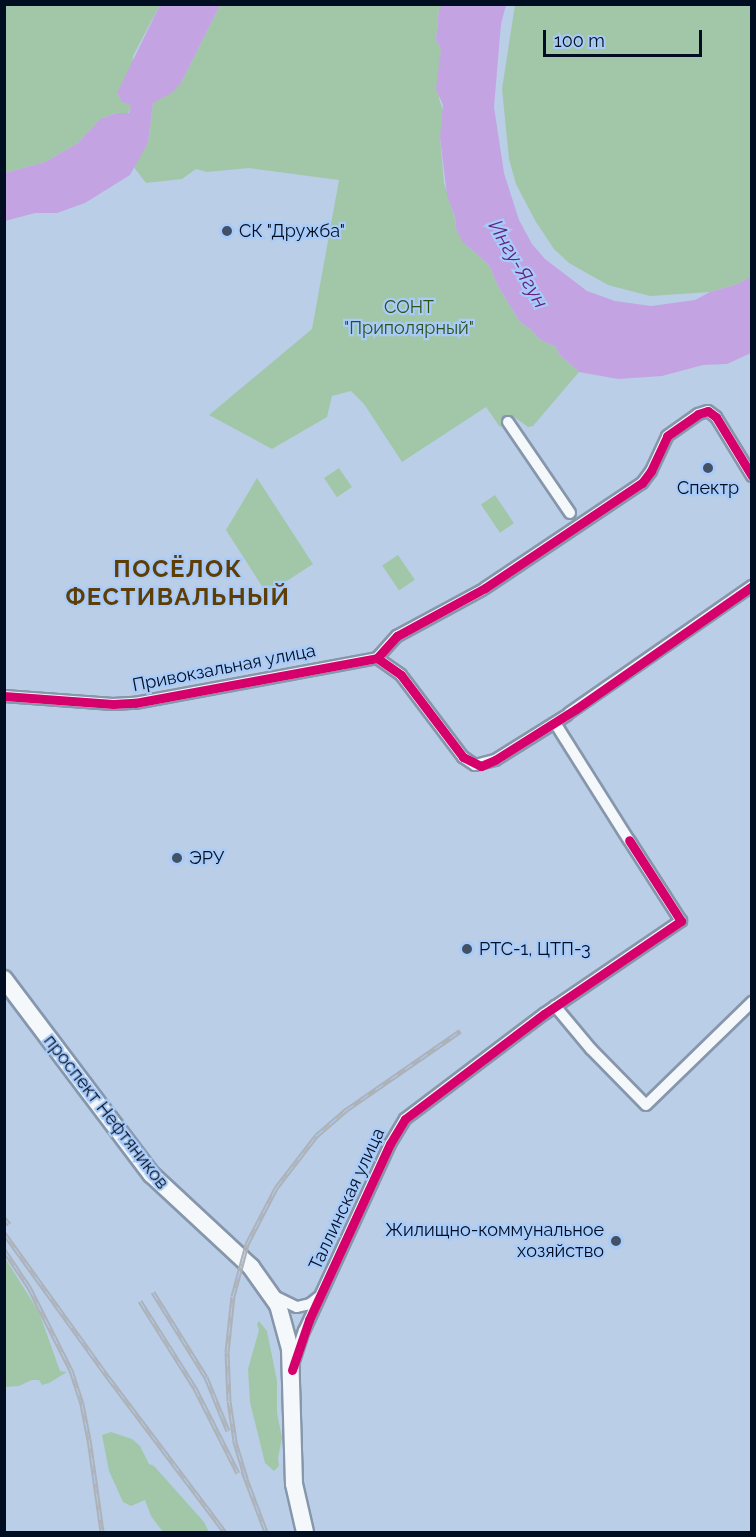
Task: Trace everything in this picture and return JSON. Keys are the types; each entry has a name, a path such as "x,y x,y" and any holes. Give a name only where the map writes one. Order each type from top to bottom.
{"main road":[{"name":"проспект Нефтяников","path":"4,979 151,1174 247,1262 273,1295 287,1329 292,1370 294,1484 305,1533"}],"street":[{"path":"752,476 716,417 708,411 698,414 667,436 651,471 642,483 484,589 398,636 377,657 401,675 463,757 475,765 495,760 555,723 752,586"},
{"path":"508,422 578,525"},
{"name":"Привокзальная улица","path":"4,696 113,704 135,703 377,657"},
{"name":"Таллинская улица","path":"292,1370 304,1331 390,1144 405,1119 429,1098 555,1006 681,921 555,723"},
{"path":"555,1006 591,1049 646,1105 752,1002"},
{"name":"Таллинская улица","path":"273,1295 297,1307 310,1304 321,1294"}],"green space":[{"path":"4,5 160,5 133,56 132,105 128,113 117,113 100,119 78,143 45,162 5,173"},
{"name":"СОНТ \"Приполярный\"","path":"220,5 443,5 439,10 436,40 441,49 439,98 444,114 440,138 444,183 456,228 469,247 489,265 498,286 520,322 533,331 539,339 556,347 559,354 579,372 533,426 528,427 514,417 500,427 486,407 402,462 364,404 351,391 332,396 327,417 272,449 209,415 312,329 339,180 249,168 207,172 196,169 182,179 146,183 133,166 148,143 153,103 181,83"},
{"path":"515,5 751,5 751,276 738,284 710,292 650,296 608,285 569,263 554,249 536,222 516,184 509,159 502,89"},
{"path":"339,468 352,487 337,497 324,478"},
{"path":"257,478 313,564 267,594 226,530"},
{"path":"495,495 514,523 500,533 481,505"},
{"path":"398,555 415,580 399,590 382,566"},
{"path":"5,1258 39,1312 60,1371 67,1372 49,1383 42,1385 39,1380 32,1380 19,1386 5,1387"},
{"path":"259,1321 267,1331 277,1381 277,1413 282,1438 278,1458 279,1466 274,1471 265,1463 250,1402 248,1369 259,1330 257,1324"},
{"path":"111,1432 132,1439 140,1446 149,1464 154,1466 204,1522 209,1532 163,1532 151,1516 145,1500 131,1506 123,1502 109,1471 102,1435"}],"water":[{"name":"Ингу-Ягун","path":"443,4 506,5 501,24 494,107 504,173 519,220 532,244 545,259 587,291 615,301 651,306 695,300 710,292 738,284 751,276 751,353 727,364 703,365 662,376 618,379 579,372 559,354 556,347 539,339 533,331 520,322 498,286 489,265 462,241 447,195 440,138 443,105 436,89 441,49 436,40 439,10"},
{"path":"160,5 220,5 181,83 173,92 153,103 148,143 130,175 85,203 57,213 35,213 5,221 5,173 45,162 78,143 100,119 117,113 129,113 131,105 122,102 117,93"}],"railway":[{"path":"246,1478 235,1441 229,1401 227,1352 233,1296 247,1244 276,1188 316,1136 346,1110 460,1031"},
{"path":"4,1218 9,1224"},
{"path":"4,1233 108,1377 225,1532"},
{"path":"4,1250 29,1287 71,1370 82,1404 89,1439 102,1532"},
{"path":"153,1292 206,1377 228,1431"},
{"path":"140,1301 195,1388 238,1473"},
{"path":"243,1471 266,1532"}],"cycle path":[{"path":"377,658 397,636 485,588 642,483 651,471 667,436 698,414 708,411 716,417 752,476"},
{"path":"377,658 401,675 463,757 481,766 495,760 576,709 752,586"},
{"path":"4,696 113,704 135,703 377,658"},
{"path":"292,1370 309,1320 390,1144 405,1119 544,1014 681,921 629,840"}],"place":[{"name":"СК \"Дружба\"","path":"227,231"},
{"name":"Спектр","path":"708,468"},
{"name":"ЭРУ","path":"177,858"},
{"name":"РТС-1, ЦТП-3","path":"467,949"},
{"name":"Жилищно-коммунальное хозяйство","path":"616,1241"}],"district":[{"name":"ПОСЁЛОК ФЕСТИВАЛЬНЫЙ","path":"178,583"}]}
